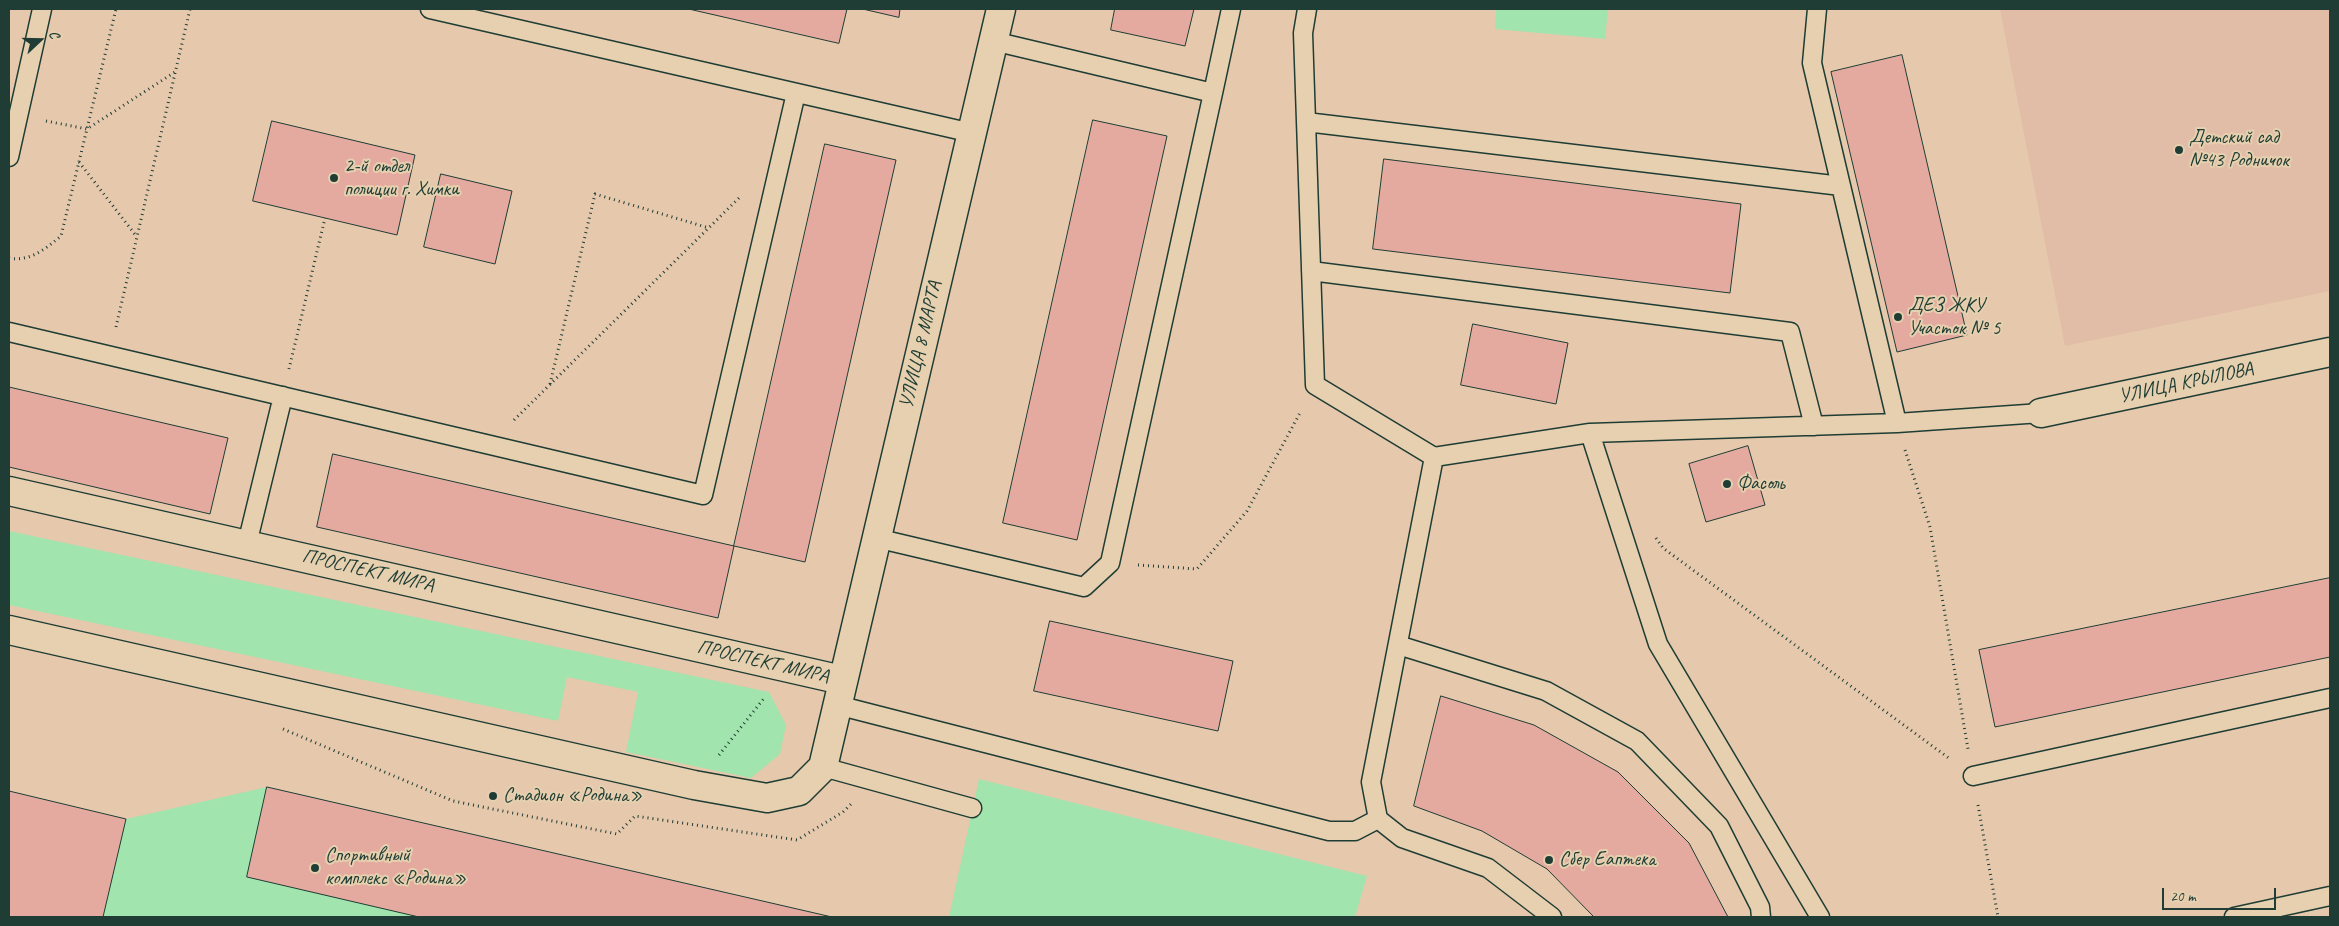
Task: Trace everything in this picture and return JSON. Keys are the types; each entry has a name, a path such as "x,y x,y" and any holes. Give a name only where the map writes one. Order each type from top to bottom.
{"street":[{"name":"УЛИЦА 8 МАРТА","path":"839,693 1001,9"},
{"name":"УЛИЦА КРЫЛОВА","path":"2041,413 2330,352"},
{"name":"ПРОСПЕКТ МИРА","path":"9,491 247,544 839,693 823,767"},
{"path":"9,630 694,785 767,798 799,791 823,767"}],"lane":[{"path":"9,157 42,9"},
{"path":"430,9 972,133"},
{"path":"876,538 1084,586 1110,563 1231,9"},
{"path":"1307,9 1304,33 1315,385 1434,457 1590,433 1897,423 2041,413"},
{"path":"1817,9 1812,63 1897,423"},
{"path":"993,41 1213,93"},
{"path":"9,332 703,496 796,93"},
{"path":"1306,122 1841,186"},
{"path":"1311,271 1790,332 1814,426"},
{"path":"247,544 283,396"},
{"path":"1590,433 1658,644 1820,917"},
{"path":"1434,457 1371,782 1378,819 1402,838 1488,868 1552,917"},
{"path":"1398,645 1546,691 1637,741 1719,826 1760,907 1761,917"},
{"path":"839,693 1329,831 1355,831 1378,819"},
{"path":"1973,776 2330,698"},
{"path":"823,767 972,808"},
{"path":"2234,917 2330,896"}],"path":[{"path":"9,258 19,260 40,253 61,236 116,9"},
{"path":"110,356 190,9"},
{"path":"19,115 87,129 176,71"},
{"path":"489,445 781,157"},
{"path":"79,162 137,237"},
{"path":"550,385 595,194 709,228"},
{"path":"283,396 325,218"},
{"path":"1110,563 1197,569 1247,511 1315,385"},
{"path":"1897,423 1930,527 1998,917"},
{"path":"1652,532 1663,548 1973,776"},
{"path":"714,761 770,692"},
{"path":"274,725 453,801 616,834"}],"shaded area":[{"name":"Детский сад №43 Родничок","path":"2000,9 2330,9 2330,291 2065,346"}],"green space":[{"path":"1496,9 1608,9 1605,39 1495,29"},
{"path":"9,531 769,692 786,725 780,754 751,778 626,752 638,692 567,677 558,721 9,605"},
{"path":"979,779 1367,876 1355,917 949,917"},
{"name":"Спортивный комплекс «Родина»","path":"267,787 832,917 9,917 9,791 126,819"}],"building":[{"path":"689,9 847,9 839,43"},
{"path":"863,9 900,9 899,17"},
{"path":"1115,9 1194,9 1185,46 1111,30"},
{"path":"1902,55 1967,335 1897,352 1831,72"},
{"path":"1093,120 1167,136 1077,540 1003,523"},
{"name":"2-й отдел полиции г. Химки","path":"272,121 415,155 397,235 253,201"},
{"path":"825,144 896,160 805,562 734,546"},
{"path":"1384,159 1741,204 1730,293 1373,249"},
{"path":"441,174 512,191 495,264 424,247"},
{"path":"1473,324 1568,343 1556,404 1461,385"},
{"path":"9,387 228,438 210,514 9,467"},
{"name":"Фасоль","path":"1748,446 1765,505 1706,522 1689,464"},
{"path":"333,454 734,546 718,618 317,527"},
{"path":"2330,578 2330,657 1995,727 1979,650"},
{"path":"1050,621 1233,661 1218,731 1034,691"},
{"path":"1441,696 1534,725 1618,772 1689,843 1728,917 1594,917 1547,869 1482,831 1414,806"},
{"path":"267,787 832,917 419,917 247,877"},
{"path":"9,791 126,819 103,917 9,917"}],"place":[{"name":"Детский сад №43 Родничок","path":"2179,150"},
{"name":"2-й отдел полиции г. Химки","path":"334,178"},
{"name":"ДЕЗ ЖКУ Участок № 5","path":"1898,317"},
{"name":"Фасоль","path":"1727,484"},
{"name":"Стадион «Родина»","path":"493,796"},
{"name":"Сбер Еаптека","path":"1549,860"},
{"name":"Спортивный комплекс «Родина»","path":"315,868"}]}
